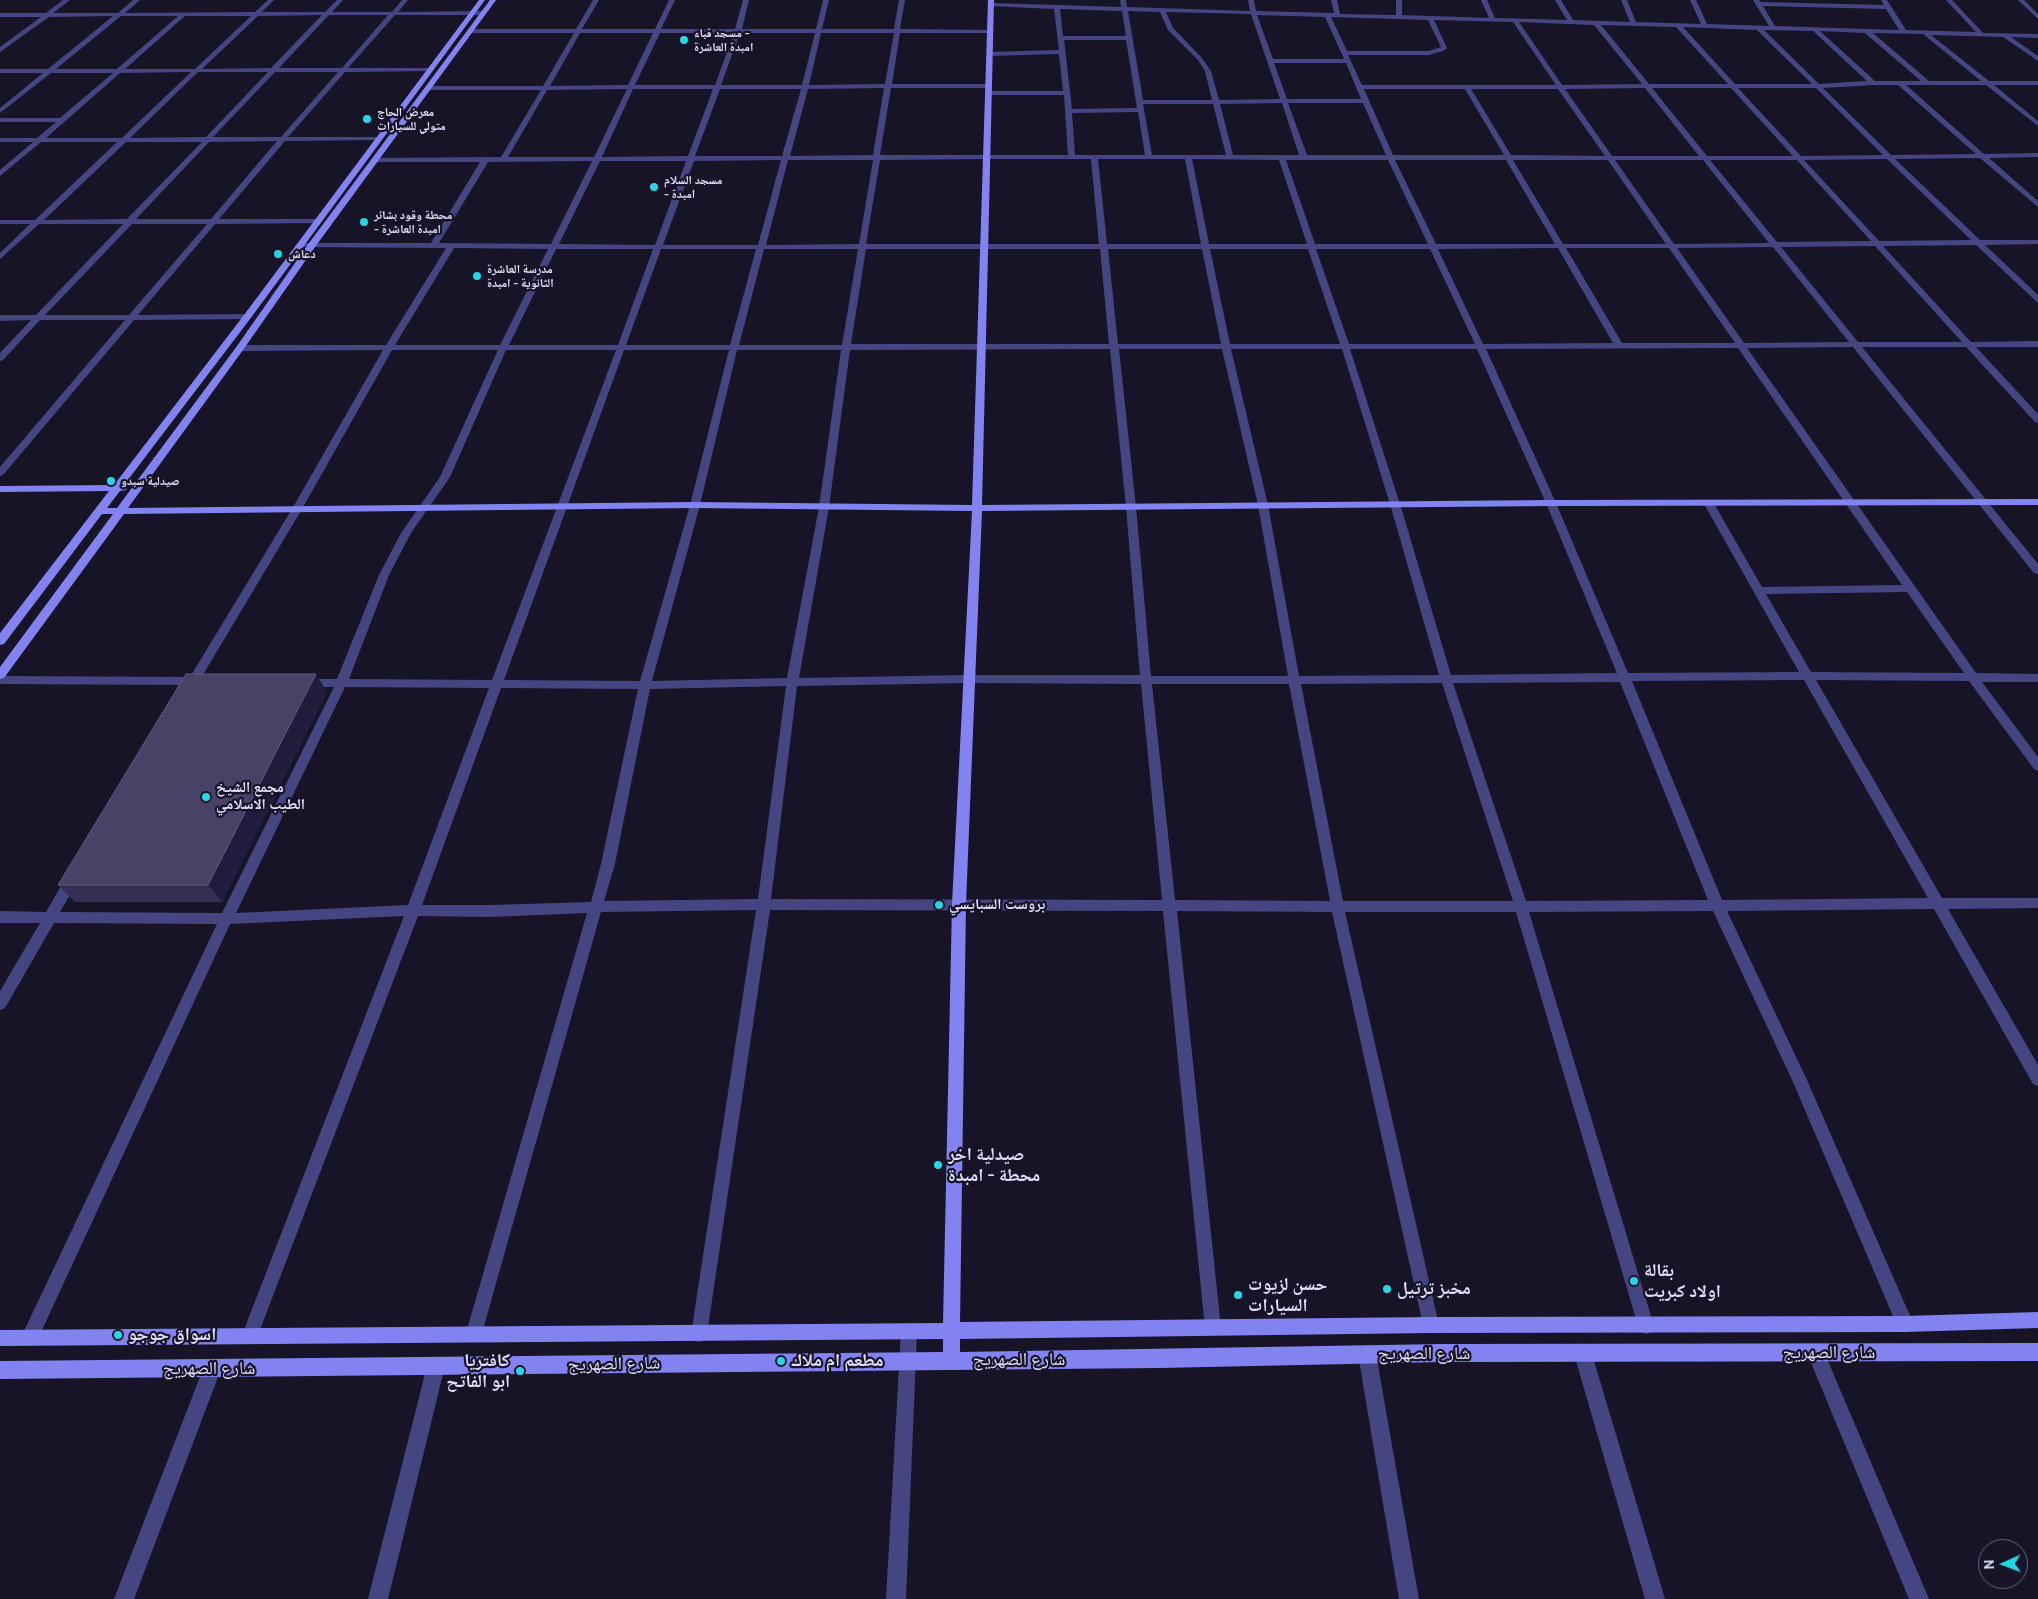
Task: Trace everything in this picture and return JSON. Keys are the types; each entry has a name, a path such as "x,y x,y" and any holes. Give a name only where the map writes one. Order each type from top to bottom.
{"main road":[{"path":"0,641 248,317 317,220 482,0"},
{"path":"0,675 240,348 312,245 493,0"},
{"path":"951,1361 959,904 978,508 991,2"},
{"path":"338,193 350,193"},
{"path":"0,489 136,488"},
{"path":"101,511 695,505 978,508 1708,502 2038,502"},
{"path":"0,1338 474,1333 699,1334 1431,1325 1905,1324 2038,1320"},
{"name":"شارع الصهريج","path":"0,1370 906,1362 1366,1354 2038,1352"}],"street":[{"path":"0,50 67,0"},
{"path":"0,111 137,0"},
{"path":"0,257 270,0"},
{"path":"0,358 340,0"},
{"path":"0,473 282,140 405,0"},
{"path":"504,160 596,0"},
{"path":"30,1337 226,919 341,684 384,575 406,533 445,477 504,346 597,159 672,0"},
{"path":"250,1335 413,910 659,247 716,86 738,31 746,0"},
{"path":"474,1333 608,864 645,685 695,505 734,346 805,86 826,0"},
{"path":"699,1334 764,904 792,683 824,507 875,158 902,0"},
{"path":"1123,0 1149,158"},
{"path":"1251,0 1254,14 1304,158"},
{"path":"1334,0 1333,16 1346,57 1551,503 1667,779 1717,905 1800,1080 1905,1324"},
{"path":"1399,0 1399,17"},
{"path":"1484,0 1493,20"},
{"path":"1558,0 1571,22"},
{"path":"1624,0 1634,24"},
{"path":"1693,0 1705,27"},
{"path":"1884,0 1902,31"},
{"path":"1949,0 1981,34"},
{"path":"2021,0 2030,1"},
{"path":"2021,0 2038,17"},
{"path":"991,2 1124,10 1163,11 1190,9 1254,14 1514,20 1760,29 1814,28 2038,36"},
{"path":"1757,2 1888,7"},
{"path":"1757,2 1774,29"},
{"path":"1057,7 1069,111 1072,158"},
{"path":"1163,11 1170,29 1204,64 1210,76 1230,158"},
{"path":"0,14 484,13"},
{"path":"0,174 184,14"},
{"path":"1271,61 1437,52 1444,48 1430,18"},
{"path":"1514,20 1973,678 2038,766"},
{"path":"1596,23 2038,571"},
{"path":"1678,26 2038,420"},
{"path":"1814,28 1873,83"},
{"path":"1760,29 1888,156 2038,300"},
{"path":"1866,30 1927,83"},
{"path":"470,31 990,31"},
{"path":"1924,32 2038,124"},
{"path":"2004,34 2038,60"},
{"path":"1061,38 1129,38"},
{"path":"989,54 1062,52"},
{"path":"0,71 430,70"},
{"path":"1360,87 1817,86 1873,83 2038,82"},
{"path":"1900,83 2038,205"},
{"path":"428,88 805,86 1067,93"},
{"path":"1467,87 1619,346"},
{"path":"1139,102 1366,100"},
{"path":"1069,111 1140,110"},
{"path":"0,120 62,120"},
{"path":"0,140 378,139"},
{"path":"375,160 691,158 1799,158 2038,155"},
{"path":"1094,158 1132,507 1146,680 1213,1328"},
{"path":"1188,158 1226,346 1263,505 1337,905 1431,1325"},
{"path":"1282,158 1345,346 1395,504 1446,678 1521,907 1646,1326"},
{"path":"434,246 485,160"},
{"path":"0,222 317,220"},
{"path":"300,245 451,247 1672,246 2038,242"},
{"path":"183,698 297,509 390,346 451,247"},
{"path":"0,318 248,317"},
{"path":"240,348 390,346 982,347 2038,344"},
{"path":"1708,502 2038,1080"},
{"path":"1759,591 1911,588"},
{"path":"292,683 645,685 969,679 1294,680 1808,676 2038,678"},
{"path":"0,680 213,681"},
{"path":"0,1004 80,866"},
{"path":"0,917 226,919 413,910 490,911 764,904 1521,907 2038,903"},
{"path":"896,1599 909,1331"},
{"path":"1816,1353 1919,1599"},
{"path":"1366,1354 1409,1599"},
{"path":"1582,1354 1655,1599"},
{"path":"378,1599 436,1366"},
{"path":"124,1599 212,1369"}],"building":[{"name":"مجمع الشيخ الطيب الاسلامي","path":"186,674 316,674 208,885 58,885"}],"place":[{"name":"مسجد قباء - امبدة العاشرة","path":"684,40"},
{"name":"معرض الحاج متولي للسيارات","path":"367,119"},
{"name":"مسجد السلام - امبدة","path":"654,187"},
{"name":"محطة وقود بشائر - امبدة العاشرة","path":"364,222"},
{"name":"دعاش","path":"278,254"},
{"name":"مدرسة العاشرة الثانوية - امبدة","path":"477,276"},
{"name":"صيدلية سبدو","path":"111,481"},
{"name":"مجمع الشيخ الطيب الاسلامي","path":"206,797"},
{"name":"بروست السبايسي","path":"939,905"},
{"name":"صيدلية اخر محطة - امبدة","path":"938,1165"},
{"name":"بقالة اولاد كبريت","path":"1634,1281"},
{"name":"مخبز ترتيل","path":"1387,1289"},
{"name":"حسن لزيوت السيارات","path":"1238,1295"},
{"name":"اسواق جوجو","path":"118,1335"},
{"name":"مطعم ام ملاك","path":"781,1361"},
{"name":"كافتريا ابو الفاتح","path":"520,1371"}]}
